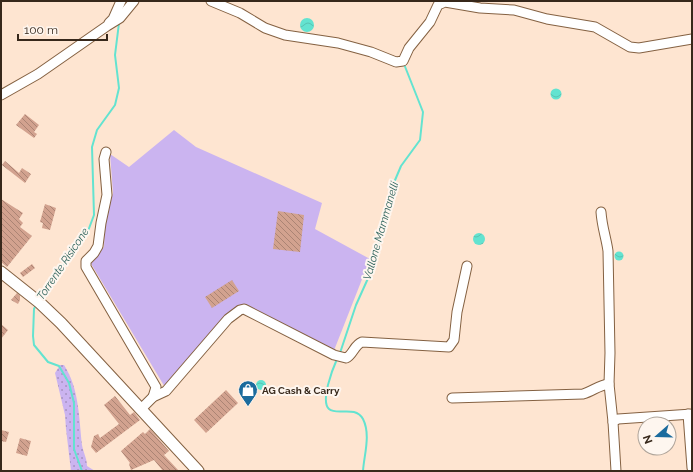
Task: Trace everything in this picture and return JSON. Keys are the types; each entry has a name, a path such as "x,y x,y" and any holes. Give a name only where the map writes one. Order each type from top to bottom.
{"main road":[{"path":"1,272 38,301 62,323 198,471"}],"street":[{"path":"107,26 113,19 121,1"},
{"path":"1,96 38,74 124,14 134,1"},
{"path":"212,1 240,13 265,28 285,35 338,43 371,52 396,62 403,61 408,48 430,22 438,5 445,2 480,8 514,10 546,19 595,28 630,47 646,48 692,38"},
{"path":"106,152 104,159 107,195 98,246 94,253 86,261 86,267 156,387 153,397"},
{"path":"601,212 602,225 607,240 608,251 610,353 609,384 616,471"},
{"path":"141,410 153,397 166,391 228,319 240,310 244,309 338,356 346,358 358,344 362,342 449,347 454,340 457,312 467,266"},
{"path":"452,398 583,394 591,392 602,385 609,384"},
{"path":"613,422 618,419 690,414 692,468"}],"shaded area":[{"path":"174,130 196,147 322,203 315,229 370,259 333,353 243,306 166,389 90,262 104,247 105,222 113,193 110,154 129,167"},
{"path":"60,365 64,365 73,383 78,403 82,445 87,466 95,471 71,471 65,415 55,373"}],"water":[{"path":"304,18 310,18 314,22 314,28 310,32 304,32 300,28 300,22"},
{"path":"554,89 558,89 560,90 560,98 554,99 551,96 551,92"},
{"path":"477,233 481,233 485,239 481,245 477,245 473,241 473,237"},
{"path":"619,251 624,256 619,261 614,256"},
{"path":"259,380 263,380 265,381 265,389 259,390 256,387 256,383"}],"building":[{"path":"25,114 39,125 34,132 37,134 34,138 16,125"},
{"path":"5,161 19,173 22,168 31,174 25,183 2,165"},
{"path":"1,199 23,213 19,219 23,223 20,227 32,236 7,267 1,262"},
{"path":"45,204 56,208 50,230 42,228 43,223 40,222"},
{"path":"278,211 304,215 300,252 273,249"},
{"path":"32,264 35,268 23,277 20,273"},
{"path":"232,280 239,291 212,308 205,297"},
{"path":"17,293 20,296 18,304 11,300"},
{"path":"1,324 8,330 1,339"},
{"path":"226,390 238,403 206,433 194,420"},
{"path":"115,396 130,415 134,412 140,420 96,453 91,447 94,436 98,434 100,438 119,424 104,405"},
{"path":"150,429 169,451 164,455 179,471 163,471 154,460 131,470 130,463 121,451 143,432 145,434"},
{"path":"1,430 9,432 6,442 1,441"},
{"path":"20,438 31,441 27,456 16,453"}],"waterway":[{"name":"Torrente Risicone","path":"39,298 88,231 94,215 92,147 97,130 115,105 119,88 115,55 119,23"},
{"name":"Vallone Mammanelli","path":"340,353 356,305 374,265 390,192 401,166 420,140 423,112 404,64"},
{"name":"Torrente Risicone","path":"36,305 34,309 34,345 48,362 59,366 69,383 74,403 74,449 82,471"},
{"name":"Vallone Mammanelli","path":"337,359 328,384 326,399 327,405 332,411 355,413 360,415 363,419 367,432 363,471"}],"place":[{"name":"AG Cash & Carry","path":"248,407"}]}
